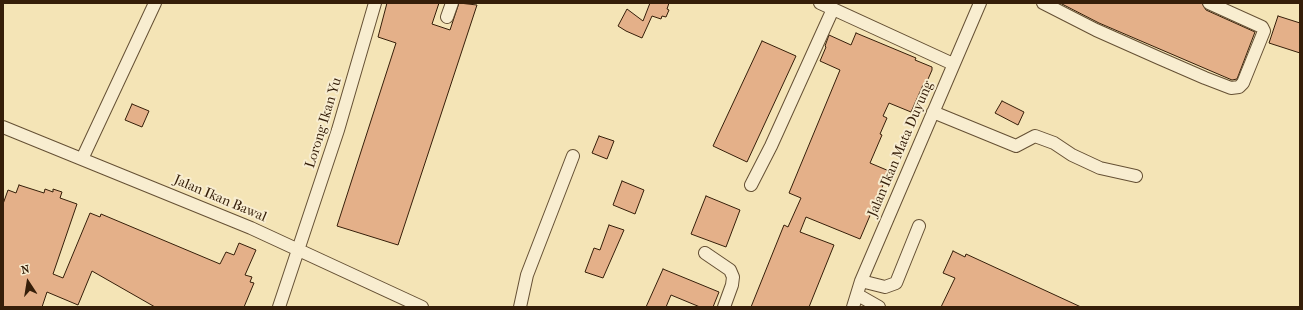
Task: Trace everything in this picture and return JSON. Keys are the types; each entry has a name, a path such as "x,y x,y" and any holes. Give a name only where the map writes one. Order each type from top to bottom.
{"street":[{"path":"82,159 155,3"},
{"name":"Lorong Ikan Yu","path":"279,307 338,130 375,3"},
{"path":"448,17 452,3"},
{"path":"820,3 953,64"},
{"name":"Jalan Ikan Mata Duyung","path":"853,307 862,281 980,3"},
{"path":"1043,3 1096,30 1205,78 1232,88 1239,87 1243,83 1264,31 1262,27 1209,3"},
{"path":"751,185 771,146 833,9"},
{"path":"933,112 1016,146 1035,136 1054,143 1072,155 1100,168 1136,176"},
{"name":"Jalan Ikan Bawal","path":"3,127 227,217 422,307"},
{"path":"520,307 527,276 573,156"},
{"path":"862,281 885,286 896,282 919,226"},
{"path":"705,253 730,270 733,277 732,285 724,307"},
{"path":"858,295 879,307"}],"building":[{"path":"387,3 439,3 432,24 450,30 459,3 477,5 398,245 337,226 396,43 378,37"},
{"path":"650,3 669,3 667,9 669,10 666,17 662,16 661,19 652,16 642,38 618,26 627,9 643,21"},
{"path":"1060,3 1202,3 1206,10 1255,32 1237,79 1232,80 1099,23"},
{"path":"1278,16 1300,23 1300,53 1269,43"},
{"path":"856,33 916,58 915,60 932,67 932,70 925,86 923,85 911,112 889,103 883,116 887,118 880,134 882,135 870,163 889,171 860,239 806,217 800,232 834,245 809,307 751,307 784,225 788,227 801,198 789,193 840,70 820,61 829,35 851,45"},
{"path":"762,41 796,56 747,162 713,146"},
{"path":"1002,101 1024,112 1018,125 995,113"},
{"path":"132,104 149,111 142,127 125,120"},
{"path":"599,136 614,141 607,159 592,153"},
{"path":"622,181 644,190 635,214 613,205"},
{"path":"19,185 44,193 45,189 53,192 53,189 62,192 60,198 77,204 53,274 63,278 90,213 100,217 101,214 220,264 226,252 234,255 239,243 256,250 245,275 252,277 250,282 254,283 244,307 155,307 92,271 78,305 47,292 42,307 3,307 3,204 8,190 16,193"},
{"path":"706,196 740,210 726,247 691,234"},
{"path":"609,225 624,230 603,278 585,272 594,248 600,250"},
{"path":"953,251 965,257 966,254 1081,307 941,307 955,278 943,273"},
{"path":"663,269 719,292 713,307 700,307 671,295 666,307 646,307"}]}
